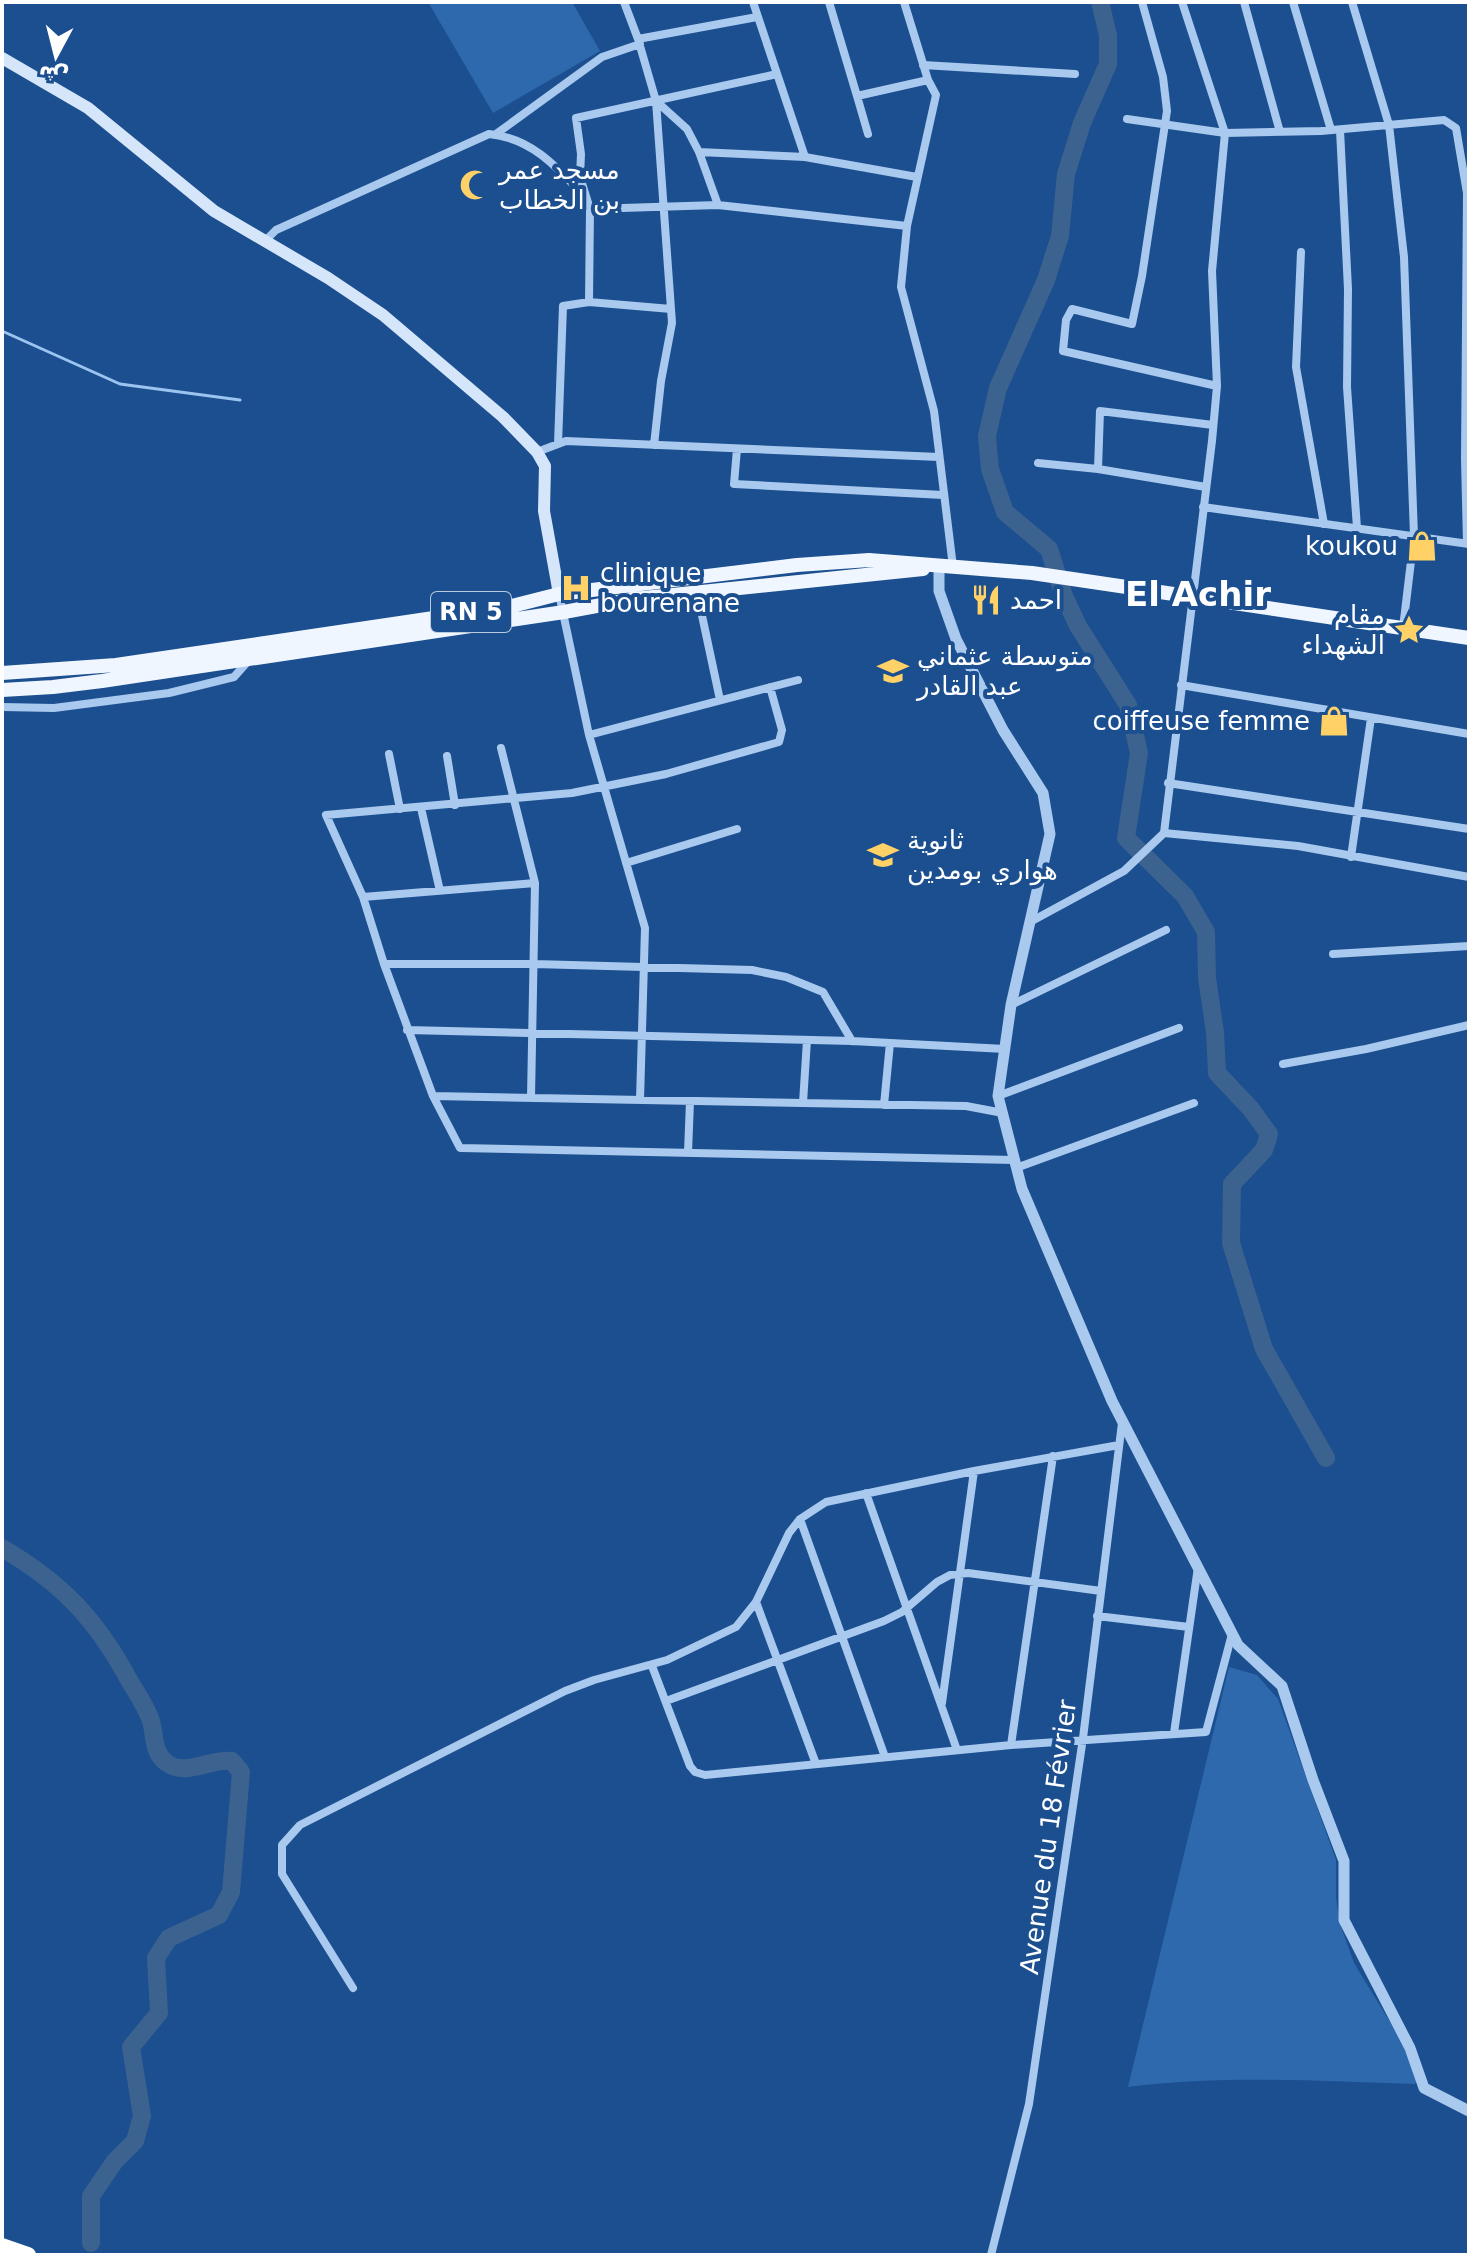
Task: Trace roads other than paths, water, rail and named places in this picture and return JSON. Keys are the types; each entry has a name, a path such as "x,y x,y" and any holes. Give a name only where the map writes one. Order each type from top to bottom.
{"highway":[{"path":"2,2246 28,2255"}],"main road":[{"path":"2,58 88,108 214,211 328,278 383,315 503,417 537,452 545,466 544,511 559,594"},
{"name":"RN 5","path":"2,673 116,665 508,607 559,594 797,565 869,560 1032,573 1469,638"},
{"name":"RN 5","path":"2,690 53,687 250,659 634,599 946,568"}],"street":[{"path":"624,2 656,101 672,323 661,381 654,445"},
{"path":"753,2 805,157"},
{"path":"829,2 868,134"},
{"path":"904,2 928,80 936,95 907,226 901,287 934,411 943,495 946,568 939,591 956,639 1003,730 1043,793 1050,834 1011,1005 998,1096 1015,1164 1022,1189 1123,1421 1238,1645 1282,1686 1344,1861 1344,1920 1410,2048 1424,2088 1469,2111"},
{"path":"1142,2 1163,77 1167,111 1132,324 1072,309 1066,320 1063,351 1217,386"},
{"path":"1030,922 1124,871 1164,833 1217,386 1212,271 1225,133 1182,2"},
{"path":"1244,2 1280,132"},
{"path":"1293,2 1335,130 1348,289 1347,387 1357,528"},
{"path":"1352,2 1389,125 1404,257 1414,536 1403,628"},
{"path":"495,134 602,57 639,42 757,17"},
{"path":"923,65 1075,74"},
{"path":"589,302 590,209 580,177 581,154 576,118 777,74"},
{"path":"857,96 928,80"},
{"path":"656,101 687,129 699,152 718,205"},
{"path":"1127,119 1225,133 1335,130 1444,120 1456,128 1468,194 1468,544 1203,507"},
{"path":"264,242 276,230 489,134 508,136 533,147 555,165 586,199"},
{"path":"699,152 805,157 917,177"},
{"path":"590,209 718,205 907,226"},
{"path":"1301,252 1296,367 1324,524"},
{"path":"558,444 563,306 589,302 671,309"},
{"path":"1098,469 1100,411 1213,425"},
{"path":"537,452 566,441 939,457"},
{"path":"737,449 734,484 943,495"},
{"path":"1038,463 1098,469 1206,487"},
{"path":"697,592 720,700"},
{"path":"559,594 589,735 645,928 640,1100"},
{"path":"2,707 54,708 169,693 234,677 250,659"},
{"path":"589,735 798,680"},
{"path":"1181,685 1469,734"},
{"path":"770,687 782,730 779,742 666,774 572,793 326,815 363,897 407,1030 433,1096 460,1148 1015,1164 1194,1103"},
{"path":"1351,857 1371,718"},
{"path":"501,748 535,883 531,1098"},
{"path":"389,754 400,809"},
{"path":"447,756 455,805"},
{"path":"1168,783 1469,829"},
{"path":"421,808 440,891"},
{"path":"626,863 737,829"},
{"path":"1164,833 1298,846 1469,877"},
{"path":"363,897 535,883"},
{"path":"1011,1005 1166,930"},
{"path":"1333,954 1469,946"},
{"path":"384,964 534,964 752,970 786,977 823,992 852,1041"},
{"path":"1283,1064 1469,1025"},
{"path":"998,1096 1179,1028"},
{"path":"407,1030 852,1041 1005,1049"},
{"path":"803,1103 807,1040"},
{"path":"884,1105 890,1043"},
{"path":"433,1096 966,1106 1003,1113"},
{"path":"688,1153 690,1101"},
{"name":"Avenue du 18 Février","path":"991,2255 1029,2104 1083,1738 1123,1421"},
{"path":"353,1988 282,1874 282,1845 300,1825 565,1691 594,1680 652,1666 736,1627 756,1602 789,1533 800,1519 826,1502 1119,1445"},
{"path":"1011,1745 1053,1456"},
{"path":"942,1707 974,1471"},
{"path":"866,1493 957,1750"},
{"path":"800,1519 885,1757"},
{"path":"1174,1733 1198,1567"},
{"path":"666,1701 894,1617 937,1582 961,1573 1101,1591"},
{"path":"756,1602 816,1764"},
{"path":"1097,1616 1189,1627"},
{"path":"652,1666 690,1766 698,1774 1083,1738 1206,1732 1232,1633"}],"waterway":[{"path":"1100,2 1108,35 1108,64 1082,123 1066,174 1060,236 1046,280 998,388 987,436 990,469 1005,512 1049,549 1064,596 1078,626 1128,705 1139,753 1126,838 1185,896 1206,932 1207,978 1217,1073 1251,1109 1269,1134 1264,1150 1232,1184 1231,1243 1264,1349 1326,1458"},
{"path":"2,331 120,384 240,400"},
{"path":"2,1548 60,1589 104,1639 146,1708 156,1748 162,1759 182,1768 232,1761 241,1772 231,1892 219,1915 169,1938 156,1958 159,2013 131,2047 142,2116 135,2141 115,2161 91,2196 91,2243"}],"place":[{"name":"مسجد عمر بن الخطاب","path":"475,185"},
{"name":"koukou","path":"1422,546"},
{"name":"clinique bourenane","path":"576,588"},
{"name":"احمد","path":"986,600"},
{"name":"مقام الشهداء","path":"1409,630"},
{"name":"متوسطة عثماني عبد القادر","path":"893,671"},
{"name":"coiffeuse femme","path":"1334,721"},
{"name":"ثانوية هواري بومدين","path":"883,855"}],"district":[{"name":"El Achir","path":"1198,594"}]}
